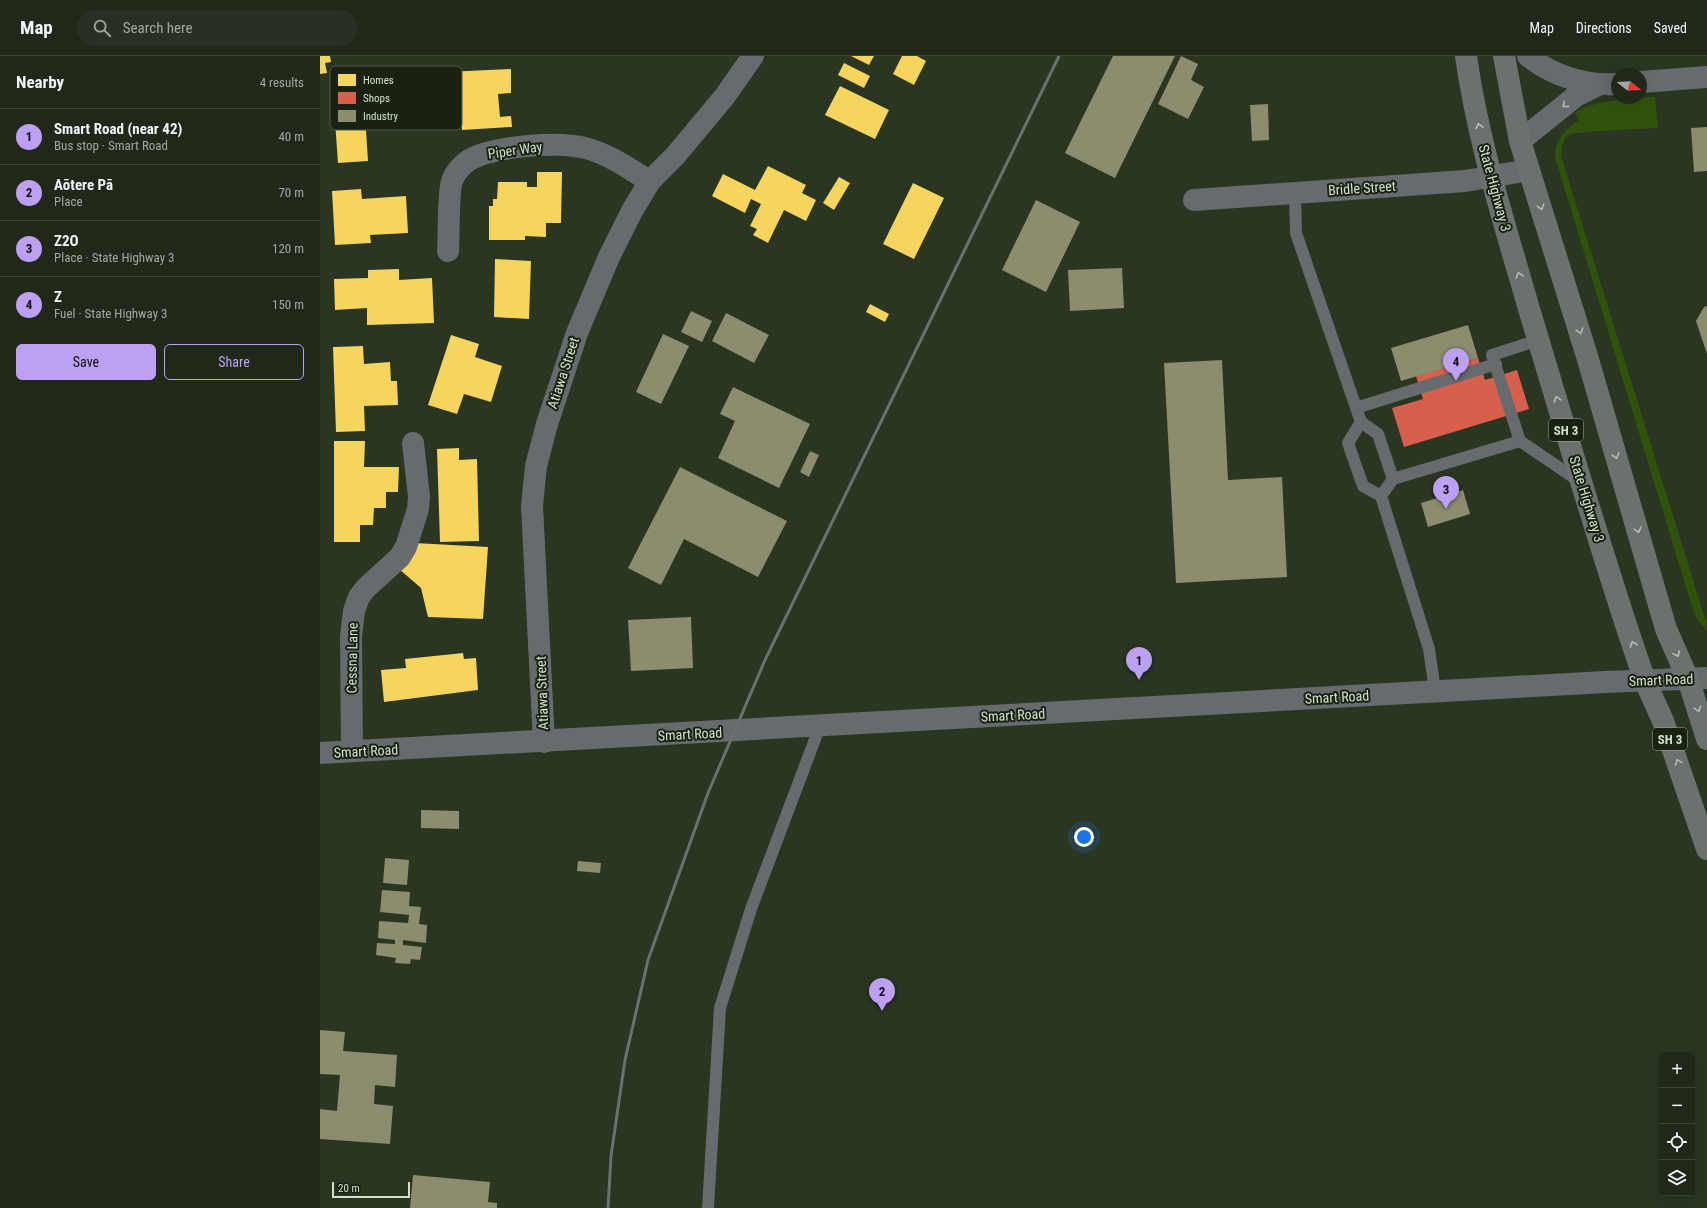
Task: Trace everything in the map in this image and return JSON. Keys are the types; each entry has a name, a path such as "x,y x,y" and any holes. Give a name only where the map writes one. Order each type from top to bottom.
{"highway":[{"name":"State Highway 3","path":"1466,56 1472,97 1491,178 1582,483 1645,681 1666,728 1707,849"},
{"name":"SH 3","path":"1504,56 1520,141 1587,356 1666,629 1698,678 1707,739"}],"street":[{"name":"Atiawa Street","path":"544,742 532,506 536,466 546,424 577,333 609,258 632,211 650,181 675,156 725,96 753,56"},
{"path":"1528,56 1553,72 1572,80 1607,84"},
{"path":"1647,82 1707,77"},
{"path":"1520,141 1576,96 1607,84"},
{"name":"Piper Way","path":"448,251 451,182 458,170 468,161 480,155 521,147 566,144 586,148 607,156 650,181"},
{"name":"Bridle Street","path":"1194,200 1465,181 1491,178 1529,170"},
{"name":"Cessna Lane","path":"352,751 351,636 354,611 359,597 366,588 400,557 406,547 418,509 419,497 413,443"},
{"name":"Smart Road","path":"320,753 544,742 1435,691 1698,678"}],"lane":[{"path":"1295,193 1296,233 1361,422 1378,434 1393,480"},
{"path":"1539,340 1492,355 1520,440 1582,483"},
{"path":"1356,408 1496,364"},
{"path":"1361,422 1348,443 1363,486 1382,496 1429,649 1435,691"},
{"path":"1382,496 1393,480 1520,440"},
{"path":"708,1208 720,1008 751,909 820,726"}],"green space":[{"path":"1655,97 1658,128 1596,131 1568,135 1563,142 1561,156 1705,618 1707,620 1707,631 1699,622 1693,610 1555,157 1555,151 1562,135 1569,127 1579,120 1575,112 1594,104 1611,101 1611,104 1647,104 1647,98"}],"building: Homes":[{"path":"320,56 330,56 331,62 325,63 327,73 320,74"},
{"path":"851,56 874,56 869,65"},
{"path":"902,56 917,56 926,61 914,85 893,74"},
{"path":"844,63 870,76 864,88 838,75"},
{"path":"511,69 511,93 498,94 500,117 511,116 512,127 462,130 462,71"},
{"path":"840,86 889,110 875,139 825,115"},
{"path":"336,130 366,130 368,161 338,163"},
{"path":"768,166 806,185 802,193 816,200 806,221 784,210 768,243 753,235 757,229 750,226 761,204 751,199 745,213 712,196 723,174 755,190"},
{"path":"537,172 562,172 561,223 546,223 546,237 525,236 525,240 489,240 489,206 493,206 493,199 497,199 498,182 527,182 527,187 537,187"},
{"path":"839,177 850,183 834,210 823,203"},
{"path":"913,183 944,198 914,259 883,244"},
{"path":"361,189 362,199 406,196 408,233 370,235 371,243 335,245 332,191"},
{"path":"495,259 531,261 529,319 494,317"},
{"path":"399,269 399,280 432,278 434,323 367,325 367,308 335,310 334,279 368,278 368,270"},
{"path":"870,304 889,314 885,322 866,312"},
{"path":"451,335 479,344 475,357 502,366 491,402 464,394 457,414 428,405"},
{"path":"363,346 364,364 390,362 391,381 397,381 398,405 364,406 365,431 336,432 333,347"},
{"path":"334,441 365,441 364,467 399,467 398,492 386,492 386,508 374,508 373,525 360,525 360,542 334,542"},
{"path":"459,448 459,460 477,459 479,541 440,542 437,449"},
{"path":"415,543 488,547 483,619 428,617 421,588 399,569"},
{"path":"463,653 464,659 476,658 478,690 384,702 381,670 406,668 405,659"}],"building: Shops":[{"path":"1478,358 1485,380 1517,370 1529,409 1404,447 1392,408 1423,399 1416,376"}],"building: Industry":[{"path":"1113,56 1175,56 1115,178 1065,153"},
{"path":"1181,56 1198,64 1191,80 1204,87 1188,119 1158,104"},
{"path":"1268,104 1269,140 1252,141 1250,105"},
{"path":"1707,127 1707,171 1694,172 1691,128"},
{"path":"1036,200 1080,222 1046,292 1002,270"},
{"path":"1122,268 1124,308 1070,311 1068,270"},
{"path":"1707,306 1707,354 1696,321 1704,307"},
{"path":"691,311 712,321 702,342 681,332"},
{"path":"726,313 769,335 754,363 712,341"},
{"path":"1468,325 1478,358 1401,381 1391,348"},
{"path":"663,334 689,346 661,404 636,392"},
{"path":"1222,360 1228,480 1282,477 1287,577 1176,583 1164,363"},
{"path":"733,387 810,424 779,488 718,458 735,421 720,414"},
{"path":"810,451 819,455 809,477 800,472"},
{"path":"680,467 787,521 758,577 684,539 661,585 628,568"},
{"path":"1463,490 1470,514 1428,527 1421,503"},
{"path":"691,617 693,668 631,671 628,620"},
{"path":"421,810 459,811 459,829 421,828"},
{"path":"385,858 409,860 407,885 383,883"},
{"path":"578,861 601,863 600,873 577,871"},
{"path":"382,890 410,892 409,906 421,907 419,924 427,925 426,943 403,940 403,945 422,947 420,960 411,959 410,964 395,963 396,958 376,955 377,943 395,944 395,940 378,938 379,921 408,923 409,915 380,912"},
{"path":"320,1030 345,1032 343,1051 397,1055 395,1087 375,1085 374,1104 393,1106 390,1144 320,1139 320,1109 337,1111 340,1075 320,1074"},
{"path":"413,1175 490,1182 488,1202 497,1203 497,1208 410,1208"}],"railway":[{"path":"608,1208 611,1156 625,1060 648,960 708,793 765,660 1059,56"}],"place":[{"name":"Z","path":"1456,381"},
{"name":"Z2O","path":"1446,509"},
{"name":"Smart Road (near 42)","path":"1139,680"},
{"name":"Aōtere Pā","path":"882,1011"}]}
